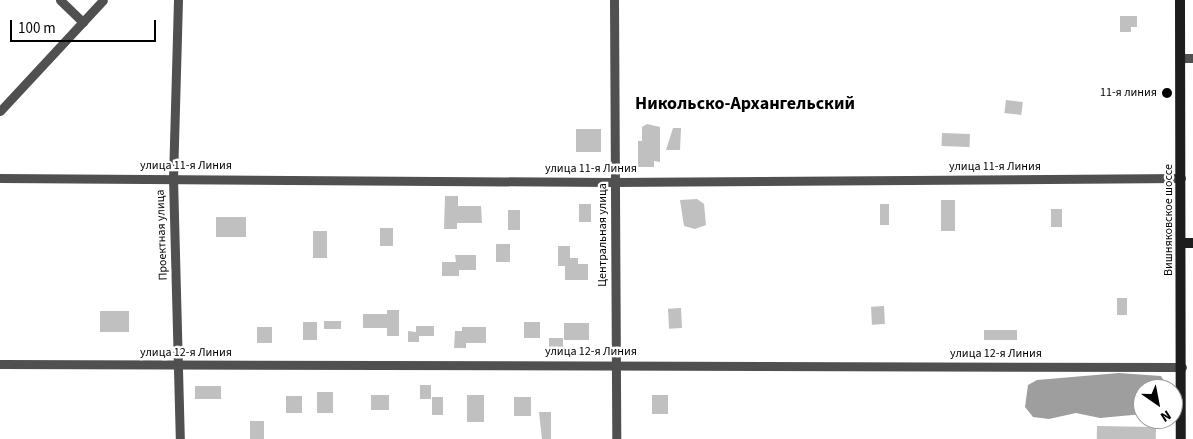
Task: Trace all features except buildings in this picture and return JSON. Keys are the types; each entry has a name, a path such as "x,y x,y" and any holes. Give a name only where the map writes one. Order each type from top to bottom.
{"street":[{"path":"60,0 83,22"},
{"path":"0,112 103,0"},
{"name":"Проектная улица","path":"178,0 173,178 180,366 180,439"},
{"name":"Центральная улица","path":"614,0 616,439"},
{"name":"Вишняковское шоссе","path":"1180,0 1181,439"},
{"path":"1181,58 1193,58"},
{"name":"улица 11-я Линия","path":"0,178 615,182 1181,178"},
{"path":"1181,243 1193,243"},
{"name":"улица 12-я Линия","path":"0,364 180,366 1182,367"}],"shaded area":[{"path":"1119,373 1161,376 1163,379 1133,379 1133,415 1100,418 1076,413 1049,419 1033,417 1025,407 1028,385 1037,380"}],"place":[{"name":"11-я линия","path":"1167,93"}],"district":[{"name":"Никольско-Архангельский","path":"745,104"}]}
